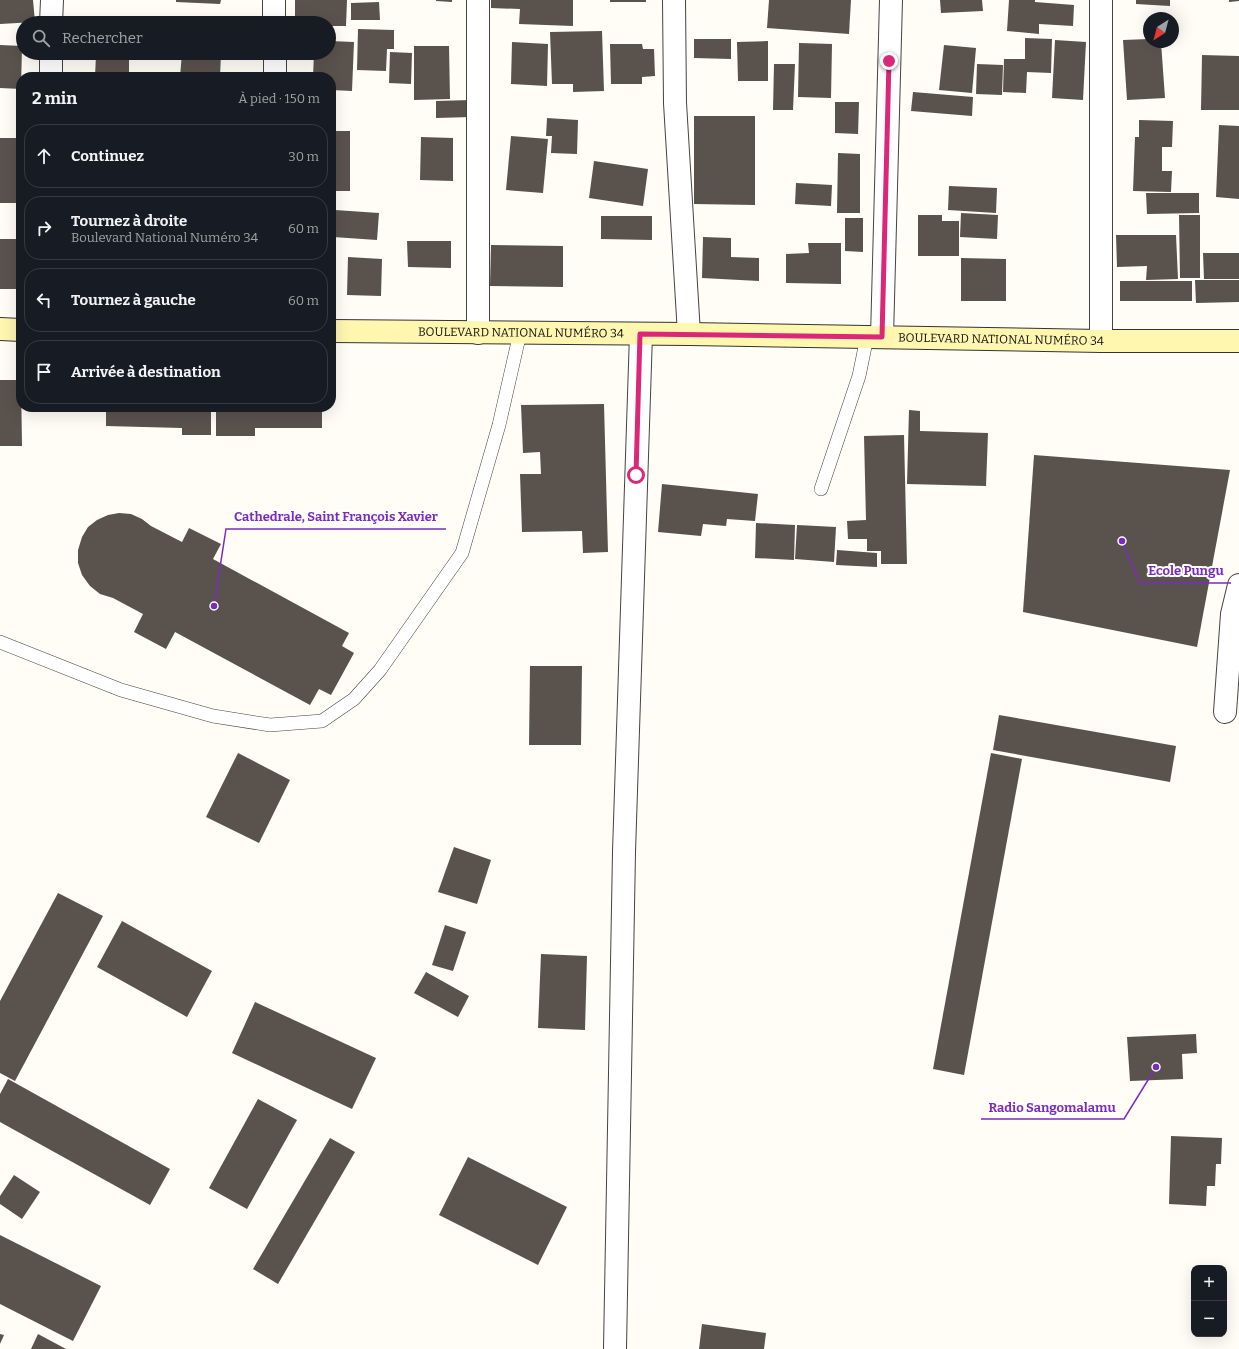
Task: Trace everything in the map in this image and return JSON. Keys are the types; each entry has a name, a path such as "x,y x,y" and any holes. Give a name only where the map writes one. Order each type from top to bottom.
{"main road":[{"path":"0,329 16,330"},
{"name":"BOULEVARD NATIONAL NUMÉRO 34","path":"336,331 689,334 1101,342 1239,340"}],"street":[{"path":"51,16 52,0"},
{"path":"274,0 274,16"},
{"path":"478,0 478,333"},
{"path":"674,0 675,103 689,334"},
{"path":"875,337 891,0"},
{"path":"1101,0 1101,342"},
{"path":"51,60 51,72"},
{"path":"275,60 275,72"},
{"path":"615,1349 624,852 640,334"},
{"path":"1225,712 1232,614 1239,585"}],"lane":[{"path":"0,642 121,690 213,716 270,725 322,721 354,699 380,670 462,553 499,425 520,333"},
{"path":"821,489 859,376 875,337"}],"building":[{"path":"0,0 33,0 34,16 16,16 16,23 0,24"},
{"path":"176,0 221,0 220,4 176,2"},
{"path":"295,0 347,0 346,26 336,26 336,16 295,16"},
{"path":"452,0 452,2 436,1"},
{"path":"491,0 573,0 573,26 519,24 520,9 491,8"},
{"path":"610,0 646,0 646,2 610,2"},
{"path":"769,0 851,0 849,34 767,28"},
{"path":"940,0 982,0 983,11 941,13"},
{"path":"1009,0 1035,0 1035,2 1074,5 1073,26 1039,24 1039,34 1007,31"},
{"path":"1136,0 1170,0 1170,6 1136,4"},
{"path":"1229,0 1239,0 1239,1 1229,2"},
{"path":"379,2 380,20 351,20 351,3"},
{"path":"358,29 394,30 394,49 387,49 386,71 357,70"},
{"path":"602,31 604,91 573,92 573,84 552,84 550,32"},
{"path":"1025,38 1052,39 1051,73 1027,72 1026,93 1003,92 1004,59 1025,59"},
{"path":"694,39 731,39 731,59 694,58"},
{"path":"1143,39 1143,48 1161,48 1165,98 1127,100 1123,40"},
{"path":"1055,40 1086,42 1083,100 1052,98"},
{"path":"336,41 354,42 352,91 336,90 336,72 313,72 314,60 336,60"},
{"path":"768,41 768,81 738,81 737,42"},
{"path":"512,42 548,44 547,86 511,84"},
{"path":"799,43 832,44 831,98 798,97"},
{"path":"610,44 642,44 643,49 654,49 655,76 642,77 642,84 611,84"},
{"path":"0,45 16,46 16,60 22,60 21,72 16,72 16,89 0,88"},
{"path":"944,45 976,48 972,93 939,90"},
{"path":"414,46 449,46 450,99 414,100"},
{"path":"390,52 412,53 411,84 389,83"},
{"path":"1202,55 1239,56 1239,110 1201,110"},
{"path":"96,60 129,60 129,72 95,72"},
{"path":"181,60 221,60 220,72 180,72"},
{"path":"774,64 795,64 793,110 773,110"},
{"path":"977,64 1003,65 1002,95 976,94"},
{"path":"913,92 973,97 972,116 911,111"},
{"path":"471,100 472,117 436,118 436,101"},
{"path":"835,102 859,102 858,134 835,133"},
{"path":"694,116 755,116 755,205 694,204"},
{"path":"547,118 578,120 577,154 551,153 552,136 546,136"},
{"path":"1139,120 1173,121 1172,147 1162,147 1162,171 1172,171 1171,192 1133,191 1135,137 1139,137"},
{"path":"1219,125 1239,126 1239,199 1216,197"},
{"path":"336,131 350,131 350,191 336,191"},
{"path":"511,136 548,139 543,193 506,190"},
{"path":"421,137 453,138 453,181 420,180"},
{"path":"0,138 16,138 16,203 0,203"},
{"path":"838,153 860,154 860,213 837,213"},
{"path":"594,161 648,169 643,206 589,198"},
{"path":"796,183 832,185 831,206 795,204"},
{"path":"949,186 997,188 996,213 948,210"},
{"path":"1146,193 1199,193 1199,213 1147,214"},
{"path":"336,210 379,213 377,240 336,237"},
{"path":"961,213 998,215 997,239 960,237"},
{"path":"918,215 942,215 942,221 959,221 959,256 918,256"},
{"path":"1179,215 1200,215 1200,278 1180,278"},
{"path":"601,216 652,216 652,240 601,239"},
{"path":"845,218 863,218 863,252 845,251"},
{"path":"1116,235 1176,235 1178,279 1146,280 1147,266 1117,267"},
{"path":"703,237 731,238 731,257 759,258 759,281 702,278"},
{"path":"0,239 16,239 16,289 0,289"},
{"path":"407,241 451,241 451,268 408,267"},
{"path":"808,243 841,243 841,284 786,283 786,254 809,253"},
{"path":"491,245 563,246 563,287 490,286"},
{"path":"1203,253 1239,253 1239,279 1204,279"},
{"path":"348,257 382,259 381,296 347,295"},
{"path":"961,258 1006,259 1006,301 961,301"},
{"path":"1195,280 1239,280 1239,302 1196,303"},
{"path":"1120,281 1192,281 1192,301 1120,301"},
{"path":"0,380 16,380 16,412 21,412 22,446 0,446"},
{"path":"604,404 608,552 583,553 582,531 522,532 520,474 541,474 540,452 523,453 521,405"},
{"path":"909,410 920,411 920,431 988,433 986,486 907,484"},
{"path":"106,412 211,412 211,435 182,435 182,428 106,426"},
{"path":"216,412 322,412 322,428 255,428 255,436 216,436"},
{"path":"904,435 907,564 881,564 881,551 867,551 867,539 848,539 847,521 866,520 864,436"},
{"path":"1034,455 1230,470 1197,647 1023,612"},
{"path":"662,484 758,494 755,521 727,519 726,526 703,524 701,536 658,532"},
{"path":"119,513 131,514 142,519 151,526 182,542 189,528 221,544 213,559 349,633 342,646 354,653 331,695 319,689 310,705 175,632 166,649 134,632 143,614 113,598 100,594 90,586 82,575 78,563 78,550 82,537 88,527 97,520 108,515"},
{"path":"756,523 795,525 794,560 755,558"},
{"path":"797,525 836,527 834,562 795,559"},
{"path":"837,550 877,553 877,567 836,565"},
{"path":"530,666 582,666 581,745 529,745"},
{"path":"999,715 1176,746 1170,782 993,750"},
{"path":"238,753 290,780 259,843 206,817"},
{"path":"991,753 1022,759 964,1075 933,1069"},
{"path":"454,847 491,860 477,904 438,892"},
{"path":"58,893 103,916 15,1081 0,1073 0,1001"},
{"path":"122,921 212,971 187,1017 97,967"},
{"path":"445,925 466,932 453,971 432,965"},
{"path":"541,954 587,956 585,1030 538,1028"},
{"path":"426,972 469,996 458,1017 414,993"},
{"path":"255,1002 376,1058 352,1109 232,1053"},
{"path":"1196,1034 1197,1053 1182,1054 1183,1079 1130,1081 1127,1037"},
{"path":"8,1079 170,1169 150,1205 0,1122 0,1094"},
{"path":"258,1099 297,1120 247,1209 209,1188"},
{"path":"1171,1136 1222,1138 1221,1164 1216,1164 1215,1186 1207,1186 1206,1206 1169,1204"},
{"path":"330,1138 355,1152 278,1284 253,1269"},
{"path":"468,1157 567,1207 538,1265 439,1215"},
{"path":"14,1175 40,1192 22,1219 0,1204 0,1196"},
{"path":"0,1235 101,1286 73,1341 0,1304"},
{"path":"702,1324 766,1333 764,1349 699,1349"},
{"path":"0,1334 4,1335 0,1344"},
{"path":"38,1334 66,1349 31,1349"}],"place":[{"name":"Ecole Pungu","path":"1122,541"},
{"name":"Cathedrale, Saint François Xavier","path":"214,606"},
{"name":"Radio Sangomalamu","path":"1156,1067"}],"route":[{"path":"636,475 640,334 882,337 889,61"}]}
